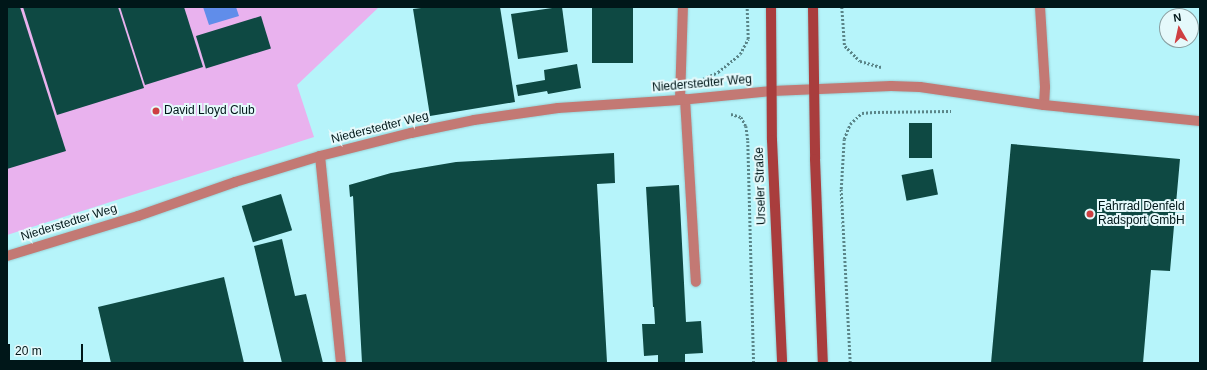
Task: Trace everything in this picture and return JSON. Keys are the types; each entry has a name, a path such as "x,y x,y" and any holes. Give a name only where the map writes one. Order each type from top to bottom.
{"street":[{"path":"684,7 683,99 696,282"},
{"name":"Urseler Straße","path":"771,7 772,140 782,363"},
{"path":"813,7 814,89 823,363"},
{"path":"1040,7 1045,87 1044,104"},
{"name":"Niederstedter Weg","path":"7,256 138,216 236,182 320,156 411,133 482,119 558,108 772,91 891,86 920,87 1044,104 1200,121"},
{"path":"320,156 341,363"}],"path":[{"path":"718,72 740,54 748,39 747,7"},
{"path":"842,7 845,46 860,61 872,66"},
{"path":"850,363 841,189 844,139 850,124 862,113 957,111"},
{"path":"726,114 741,117 746,126 754,363"}],"shaded area":[{"name":"David Lloyd Club","path":"7,7 379,7 297,85 314,137 7,235"}],"water":[{"path":"203,7 236,7 239,16 209,25"}],"building":[{"path":"7,7 20,7 66,151 7,169"},
{"path":"23,7 118,7 144,88 57,115"},
{"path":"120,7 184,7 203,67 145,85"},
{"path":"429,7 500,7 515,102 430,116 413,9"},
{"path":"562,7 568,52 518,59 511,14"},
{"path":"592,7 633,7 633,63 592,63"},
{"path":"261,16 271,49 206,68 196,36"},
{"path":"577,64 581,88 548,94 547,91 518,96 516,85 545,80 544,70"},
{"path":"909,123 932,123 932,158 909,158"},
{"name":"Fahrrad Denfeld Radsport GmbH","path":"1011,144 1180,159 1170,271 1151,270 1143,363 991,363"},
{"path":"614,153 615,183 597,184 607,362 362,363 353,196 350,197 349,185 391,173 456,162"},
{"path":"933,169 938,195 907,201 902,175"},
{"path":"679,185 686,322 701,321 703,353 685,354 685,363 658,363 658,355 644,356 642,324 655,324 646,187"},
{"path":"281,194 292,230 253,242 242,206"},
{"path":"282,239 295,296 306,294 323,363 282,363 254,246"},
{"path":"224,277 244,363 111,363 98,307"}],"place":[{"name":"David Lloyd Club","path":"156,111"},
{"name":"Fahrrad Denfeld Radsport GmbH","path":"1090,214"}]}
